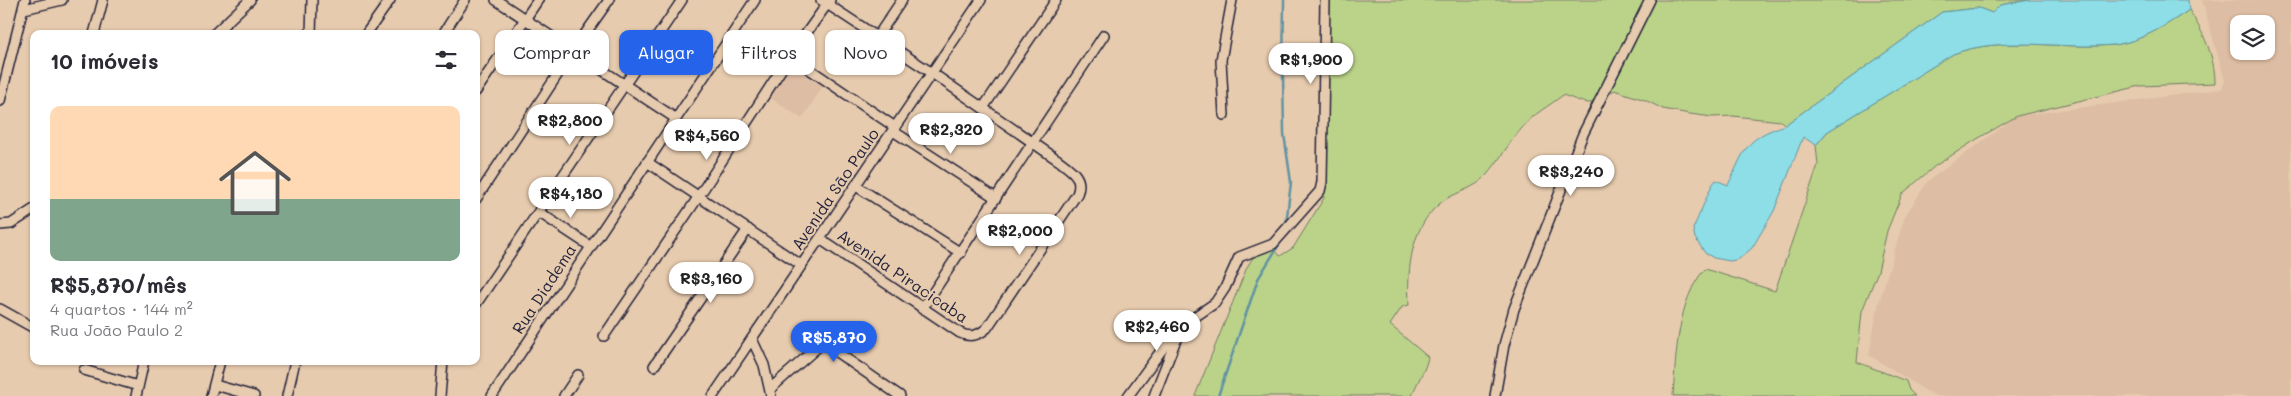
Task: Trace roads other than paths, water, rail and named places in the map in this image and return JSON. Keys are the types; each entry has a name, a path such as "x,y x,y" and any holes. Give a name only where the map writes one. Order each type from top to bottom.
{"street":[{"path":"0,101 25,5 62,0"},
{"path":"95,30 103,0"},
{"path":"218,30 250,0"},
{"path":"311,30 312,0"},
{"path":"369,30 390,0"},
{"path":"446,30 465,0"},
{"path":"496,0 542,30"},
{"path":"480,85 538,0"},
{"path":"588,30 609,0"},
{"path":"480,298 540,213 682,0"},
{"name":"Rua Diadema","path":"492,396 755,0"},
{"path":"882,30 902,0"},
{"name":"Avenida São Paulo","path":"715,395 981,0"},
{"path":"983,108 1056,0"},
{"path":"1224,115 1221,60 1232,0"},
{"path":"1128,396 1177,329 1210,307 1221,296 1239,257 1273,244 1313,199 1321,186 1325,0"},
{"path":"1495,396 1504,345 1514,309 1583,134 1650,0"},
{"path":"807,30 826,1"},
{"name":"Avenida Piracicaba","path":"826,1 867,30"},
{"path":"922,308 1104,35"},
{"name":"Avenida Piracicaba","path":"820,238 966,336 981,333 1077,194 1080,180 1074,172 905,55"},
{"path":"815,74 996,198"},
{"path":"480,193 557,75"},
{"path":"609,75 675,118"},
{"path":"604,336 699,196 778,75"},
{"path":"647,162 801,266"},
{"path":"856,186 961,252"},
{"path":"0,225 11,224 30,212"},
{"path":"540,213 590,246"},
{"path":"654,366 748,229"},
{"path":"0,309 30,326"},
{"path":"1154,396 1175,342 1188,322"},
{"path":"752,339 764,365 771,392 820,345 825,344 900,396"},
{"path":"136,396 143,365"},
{"path":"211,396 219,365"},
{"path":"287,396 294,365"},
{"path":"440,396 443,365"},
{"path":"84,370 138,386"},
{"path":"564,396 578,375"},
{"path":"215,385 254,396"}],"water":[{"path":"2030,0 2188,0 2189,10 2143,37 2113,45 1992,45 1972,48 1953,54 1827,132 1816,145 1803,137 1774,211 1752,248 1739,259 1730,261 1714,258 1705,253 1695,238 1693,229 1712,185 1716,180 1728,185 1743,153 1754,140 1785,125 1942,12 1979,8 1992,13 2000,5"}],"waterway":[{"path":"1284,0 1284,134 1291,182 1286,225"},
{"path":"1218,396 1258,279 1283,238"}]}
